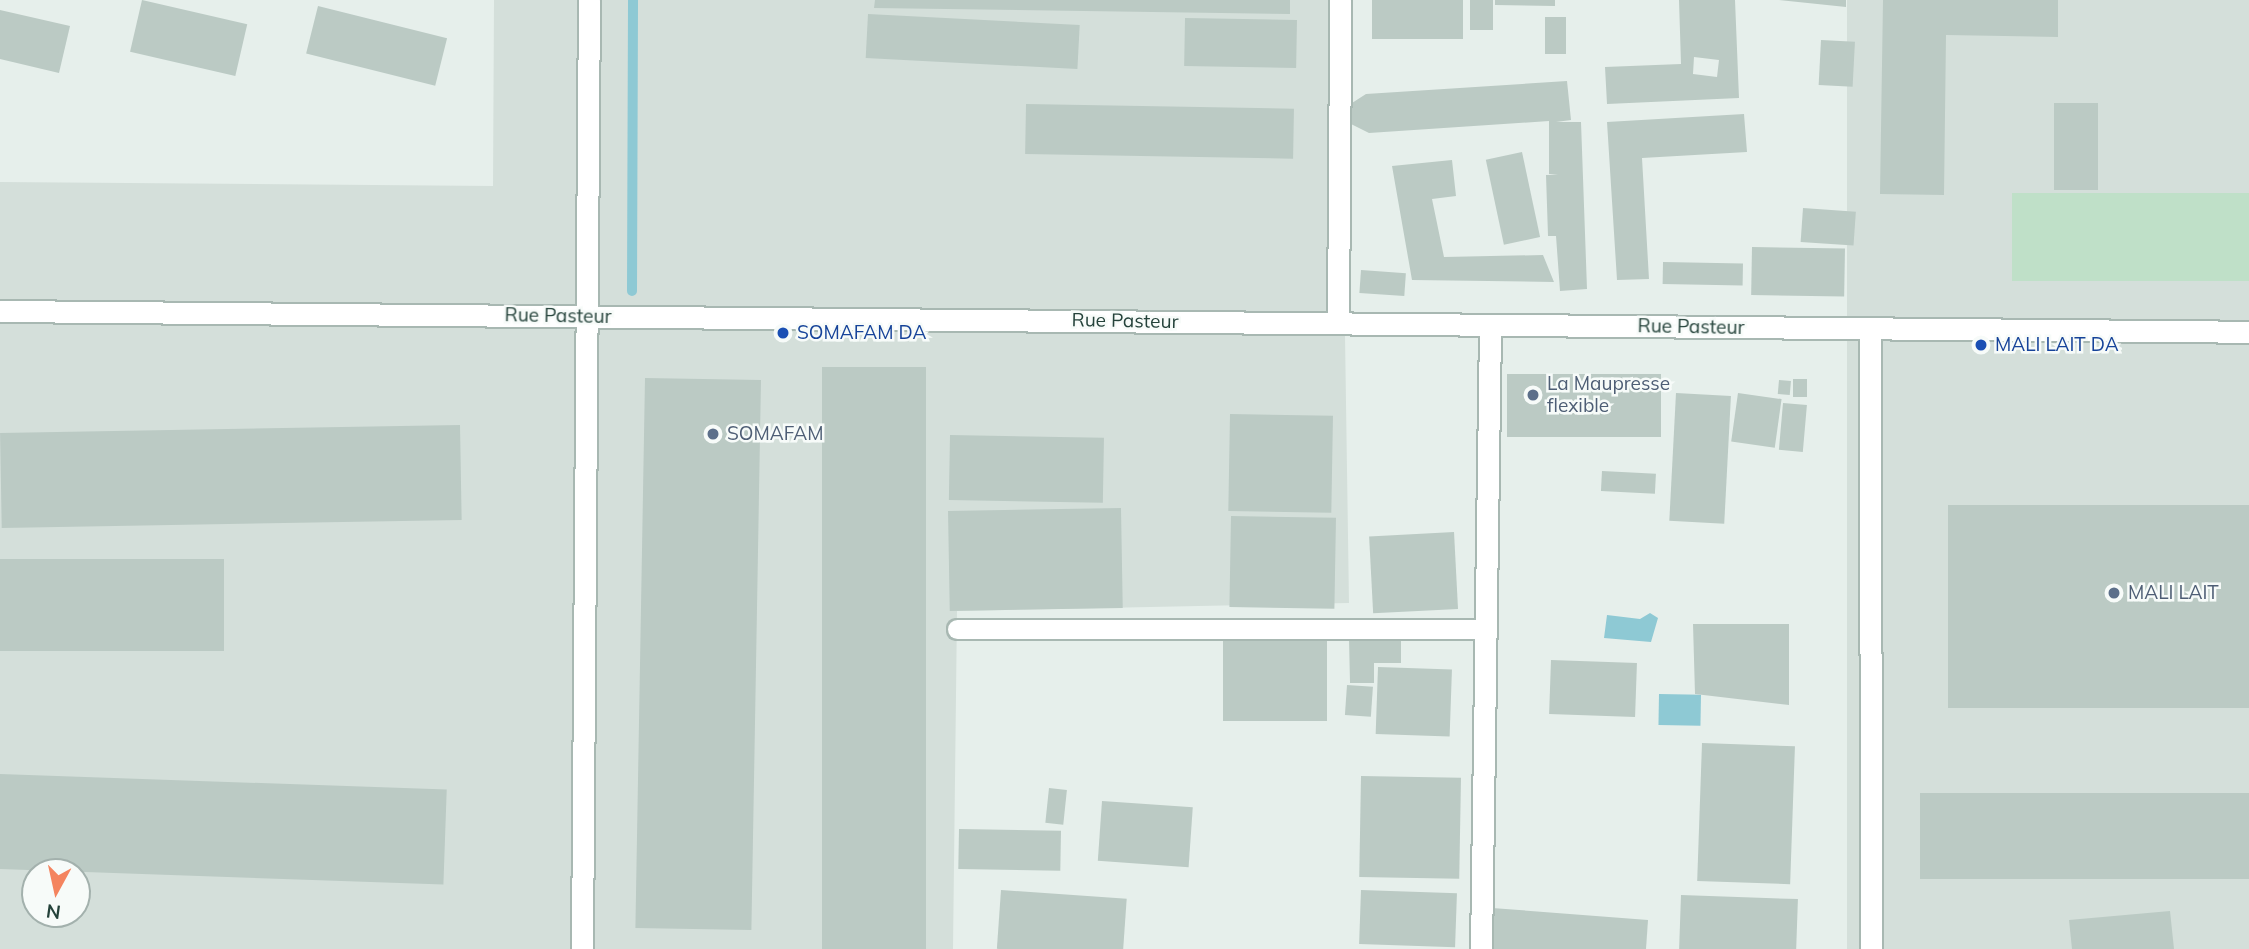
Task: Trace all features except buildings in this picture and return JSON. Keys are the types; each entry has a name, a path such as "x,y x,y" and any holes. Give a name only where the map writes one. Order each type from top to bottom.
{"street":[{"path":"582,949 589,0"},
{"path":"1338,323 1340,0"},
{"name":"Rue Pasteur","path":"0,311 2249,332"},
{"path":"1481,949 1490,325"},
{"path":"1870,329 1871,949"}],"lane":[{"path":"957,629 1486,629"}],"shaded area":[{"path":"494,0 1340,0 1349,603 957,611 953,949 0,949 0,182 493,186"},
{"path":"1847,0 2249,0 2249,949 1847,949"}],"green space":[{"path":"2012,193 2249,193 2249,281 2012,281"}],"water":[{"path":"1650,613 1658,618 1651,642 1604,638 1607,615 1640,619"},
{"path":"1659,694 1701,695 1700,726 1658,725"}],"waterway":[{"path":"632,291 633,0"}],"place":[{"name":"SOMAFAM DA","path":"783,333"},
{"name":"MALI LAIT DA","path":"1981,345"},
{"name":"La Maupresse flexible","path":"1533,395"},
{"name":"SOMAFAM","path":"713,434"},
{"name":"MALI LAIT","path":"2114,593"}]}
